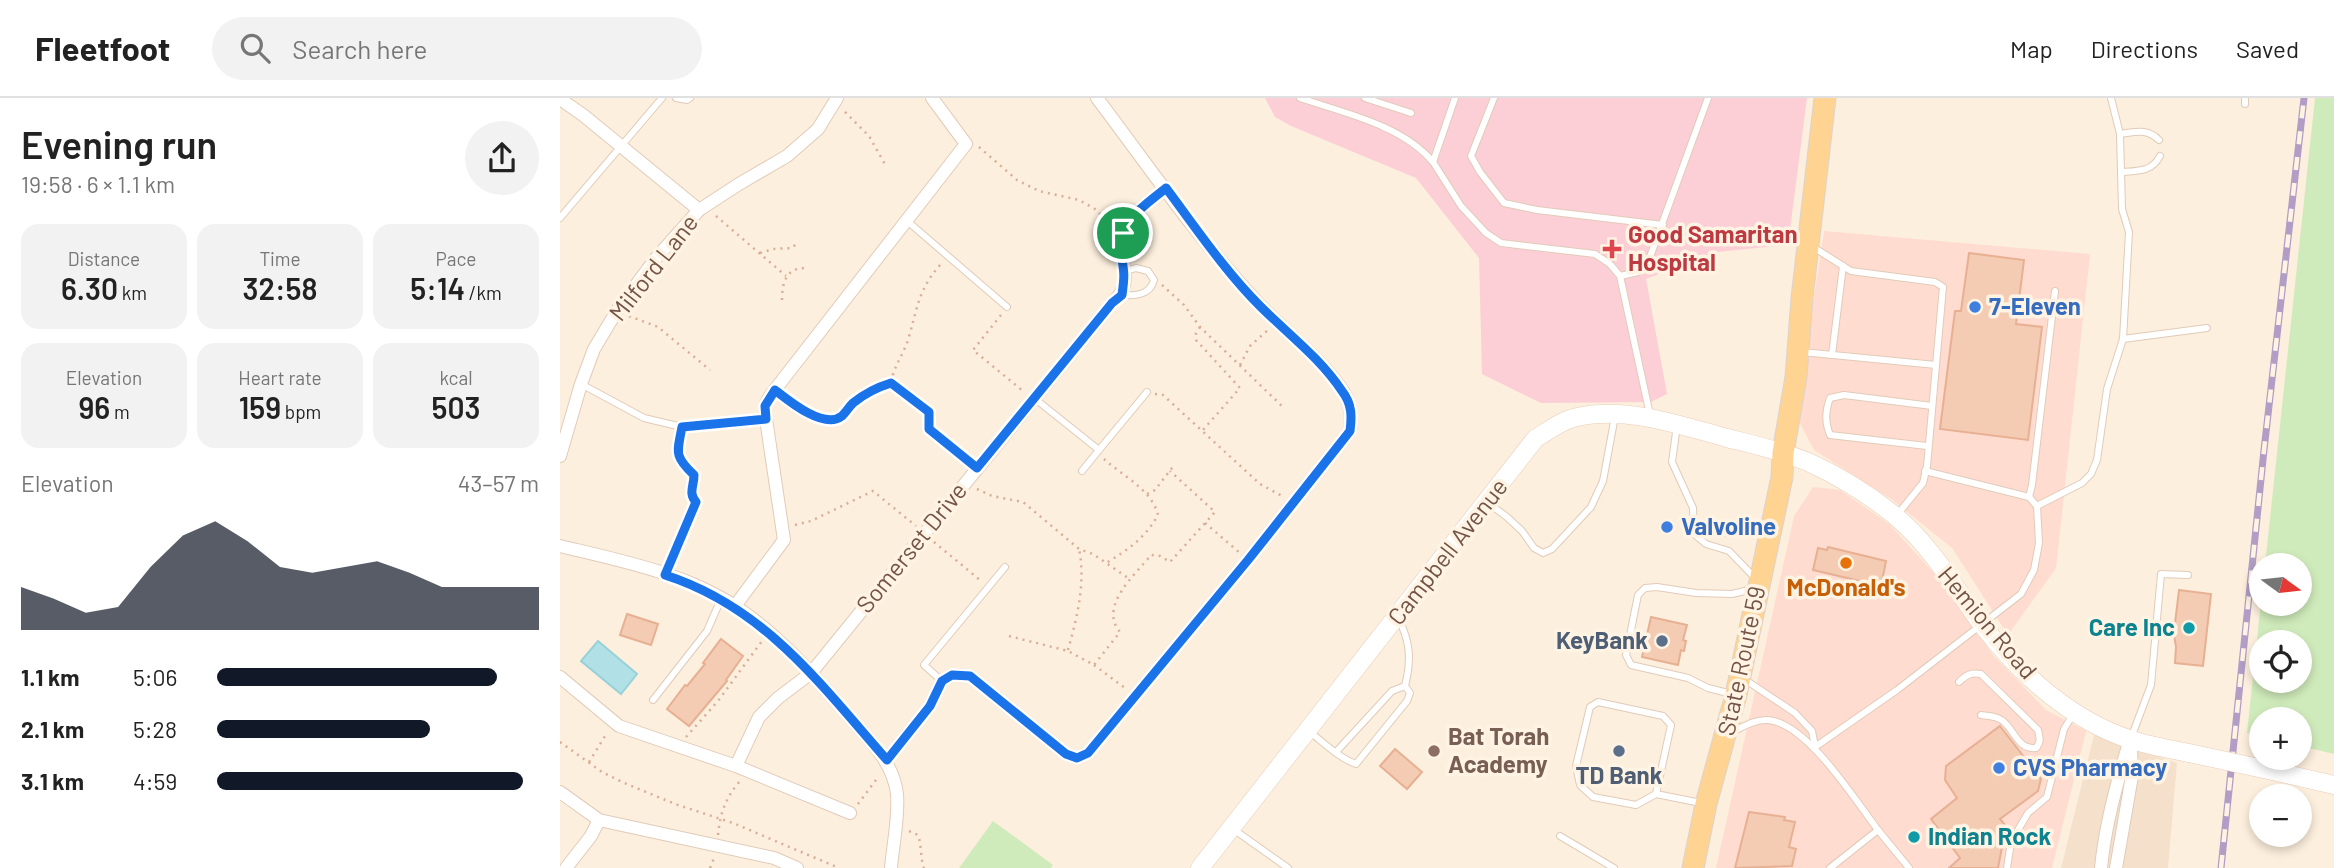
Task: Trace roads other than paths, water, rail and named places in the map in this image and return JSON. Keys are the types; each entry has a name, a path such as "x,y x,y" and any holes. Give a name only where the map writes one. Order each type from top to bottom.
{"main road":[{"name":"State Route 59","path":"1693,868 1706,804 1738,685 1782,477 1825,98"}],"street":[{"path":"735,606 784,540 765,406 965,144 932,98"},
{"path":"887,760 930,706 942,681 952,675 970,676 1066,754 1077,758 1088,753 1248,560 1350,431 1353,414 1344,392 1308,350 1259,305 1219,258 1097,98"},
{"path":"560,99 699,210"},
{"name":"Milford Lane","path":"560,456 594,349 618,309 657,257 699,210 787,156 818,129 836,101"},
{"path":"1122,295 1126,271 1120,249 1123,233 1133,215 1166,188"},
{"name":"Somerset Drive","path":"742,768 759,717 778,698 811,673 1034,397 1112,303 1122,295"},
{"name":"Campbell Avenue","path":"1199,868 1535,439 1575,417 1616,414 1650,418 1783,453"},
{"name":"Hemion Road","path":"1783,453 1844,481 1896,516 1923,544 2008,655 2031,679 2075,712 2130,740 2334,785"},
{"path":"560,546 682,580 735,606 769,633 811,673 887,760 897,793 891,868"},
{"path":"560,677 619,726 742,768 850,813"},
{"path":"2101,868 2117,784 2130,740"},
{"path":"2116,868 2132,776 2130,740"},
{"path":"560,792 599,820 774,858 797,868"},
{"path":"566,868 592,836 599,820"},
{"path":"741,851 768,868"}],"lane":[{"path":"560,218 662,98"},
{"path":"676,98 690,98"},
{"path":"1300,98 1393,132 1426,154 1461,206 1486,233 1502,243 1595,254 1610,264 1620,276 1650,418"},
{"path":"1365,98 1411,113"},
{"path":"1433,162 1455,98"},
{"path":"1494,98 1471,156 1504,203 1537,210 1663,225"},
{"path":"1620,276 1638,272 1647,265 1708,98"},
{"path":"2037,506 2082,483 2091,474 2097,460 2107,389 2123,339 2129,232 2122,209 2120,134 2111,98"},
{"path":"2120,134 2144,131 2159,140"},
{"path":"2121,172 2149,170 2160,156"},
{"path":"906,220 1007,307"},
{"path":"1809,244 1851,271 1935,282 1943,287 1923,483 1896,516"},
{"path":"1832,355 1843,266"},
{"path":"1122,295 1143,294 1152,287 1154,280 1149,271 1136,268 1126,271"},
{"path":"2029,497 2055,291"},
{"path":"2123,339 2207,328"},
{"path":"1798,351 1936,365"},
{"path":"581,384 644,418 682,427 766,419"},
{"path":"1082,471 1147,392"},
{"path":"1927,446 1830,435 1825,423 1826,408 1830,398 1844,395 1932,406"},
{"path":"1034,397 1099,450"},
{"path":"1487,502 1522,531 1534,548 1543,553 1552,549 1591,506 1603,481 1616,414"},
{"path":"1678,425 1672,462 1693,508 1694,534 1706,544 1729,551 1759,585 1732,594 1645,588 1638,595 1626,655 1631,665 1688,678 1708,688 1738,685 1795,713 1812,731 1815,747"},
{"path":"1815,747 1983,625 2021,594 2034,570 2039,543 2037,506 2029,497 1925,471"},
{"path":"1694,534 1709,531 1730,533 1773,519"},
{"path":"942,681 924,665 1004,567"},
{"path":"2130,740 2151,685 2161,574 2188,575"},
{"path":"653,700 707,631 721,599"},
{"path":"1308,731 1352,764 1359,761 1407,701 1410,693 1405,686 1408,638 1398,616"},
{"path":"1959,682 1966,675 1975,672 1981,674 2038,730 2039,744 2036,748 2026,747 2020,744 2003,721 1981,715"},
{"path":"1336,752 1392,691 1405,686"},
{"path":"1656,794 1671,725 1663,716 1598,702 1590,707 1576,766 1580,785 1594,797 1636,805 1656,794 1706,804"},
{"path":"2007,868 2011,842 2028,813 2047,797 2064,729 2075,712"},
{"path":"1726,735 1753,723 1770,720 1790,729 1815,747 1909,868"},
{"path":"1231,828 1288,868"},
{"path":"1830,868 1878,830"},
{"path":"1560,836 1614,868"}],"water":[{"path":"598,641 637,674 621,694 581,661"}],"railway":[{"path":"2221,868 2304,98"}],"place":[{"name":"Good Samaritan Hospital","path":"1612,249"},
{"name":"7-Eleven","path":"1975,307"},
{"name":"Valvoline","path":"1667,527"},
{"name":"McDonald's","path":"1846,563"},
{"name":"Care Inc","path":"2189,628"},
{"name":"KeyBank","path":"1662,641"},
{"name":"Bat Torah Academy","path":"1434,751"},
{"name":"TD Bank","path":"1619,751"},
{"name":"CVS Pharmacy","path":"1999,768"},
{"name":"Indian Rock","path":"1914,837"}]}
